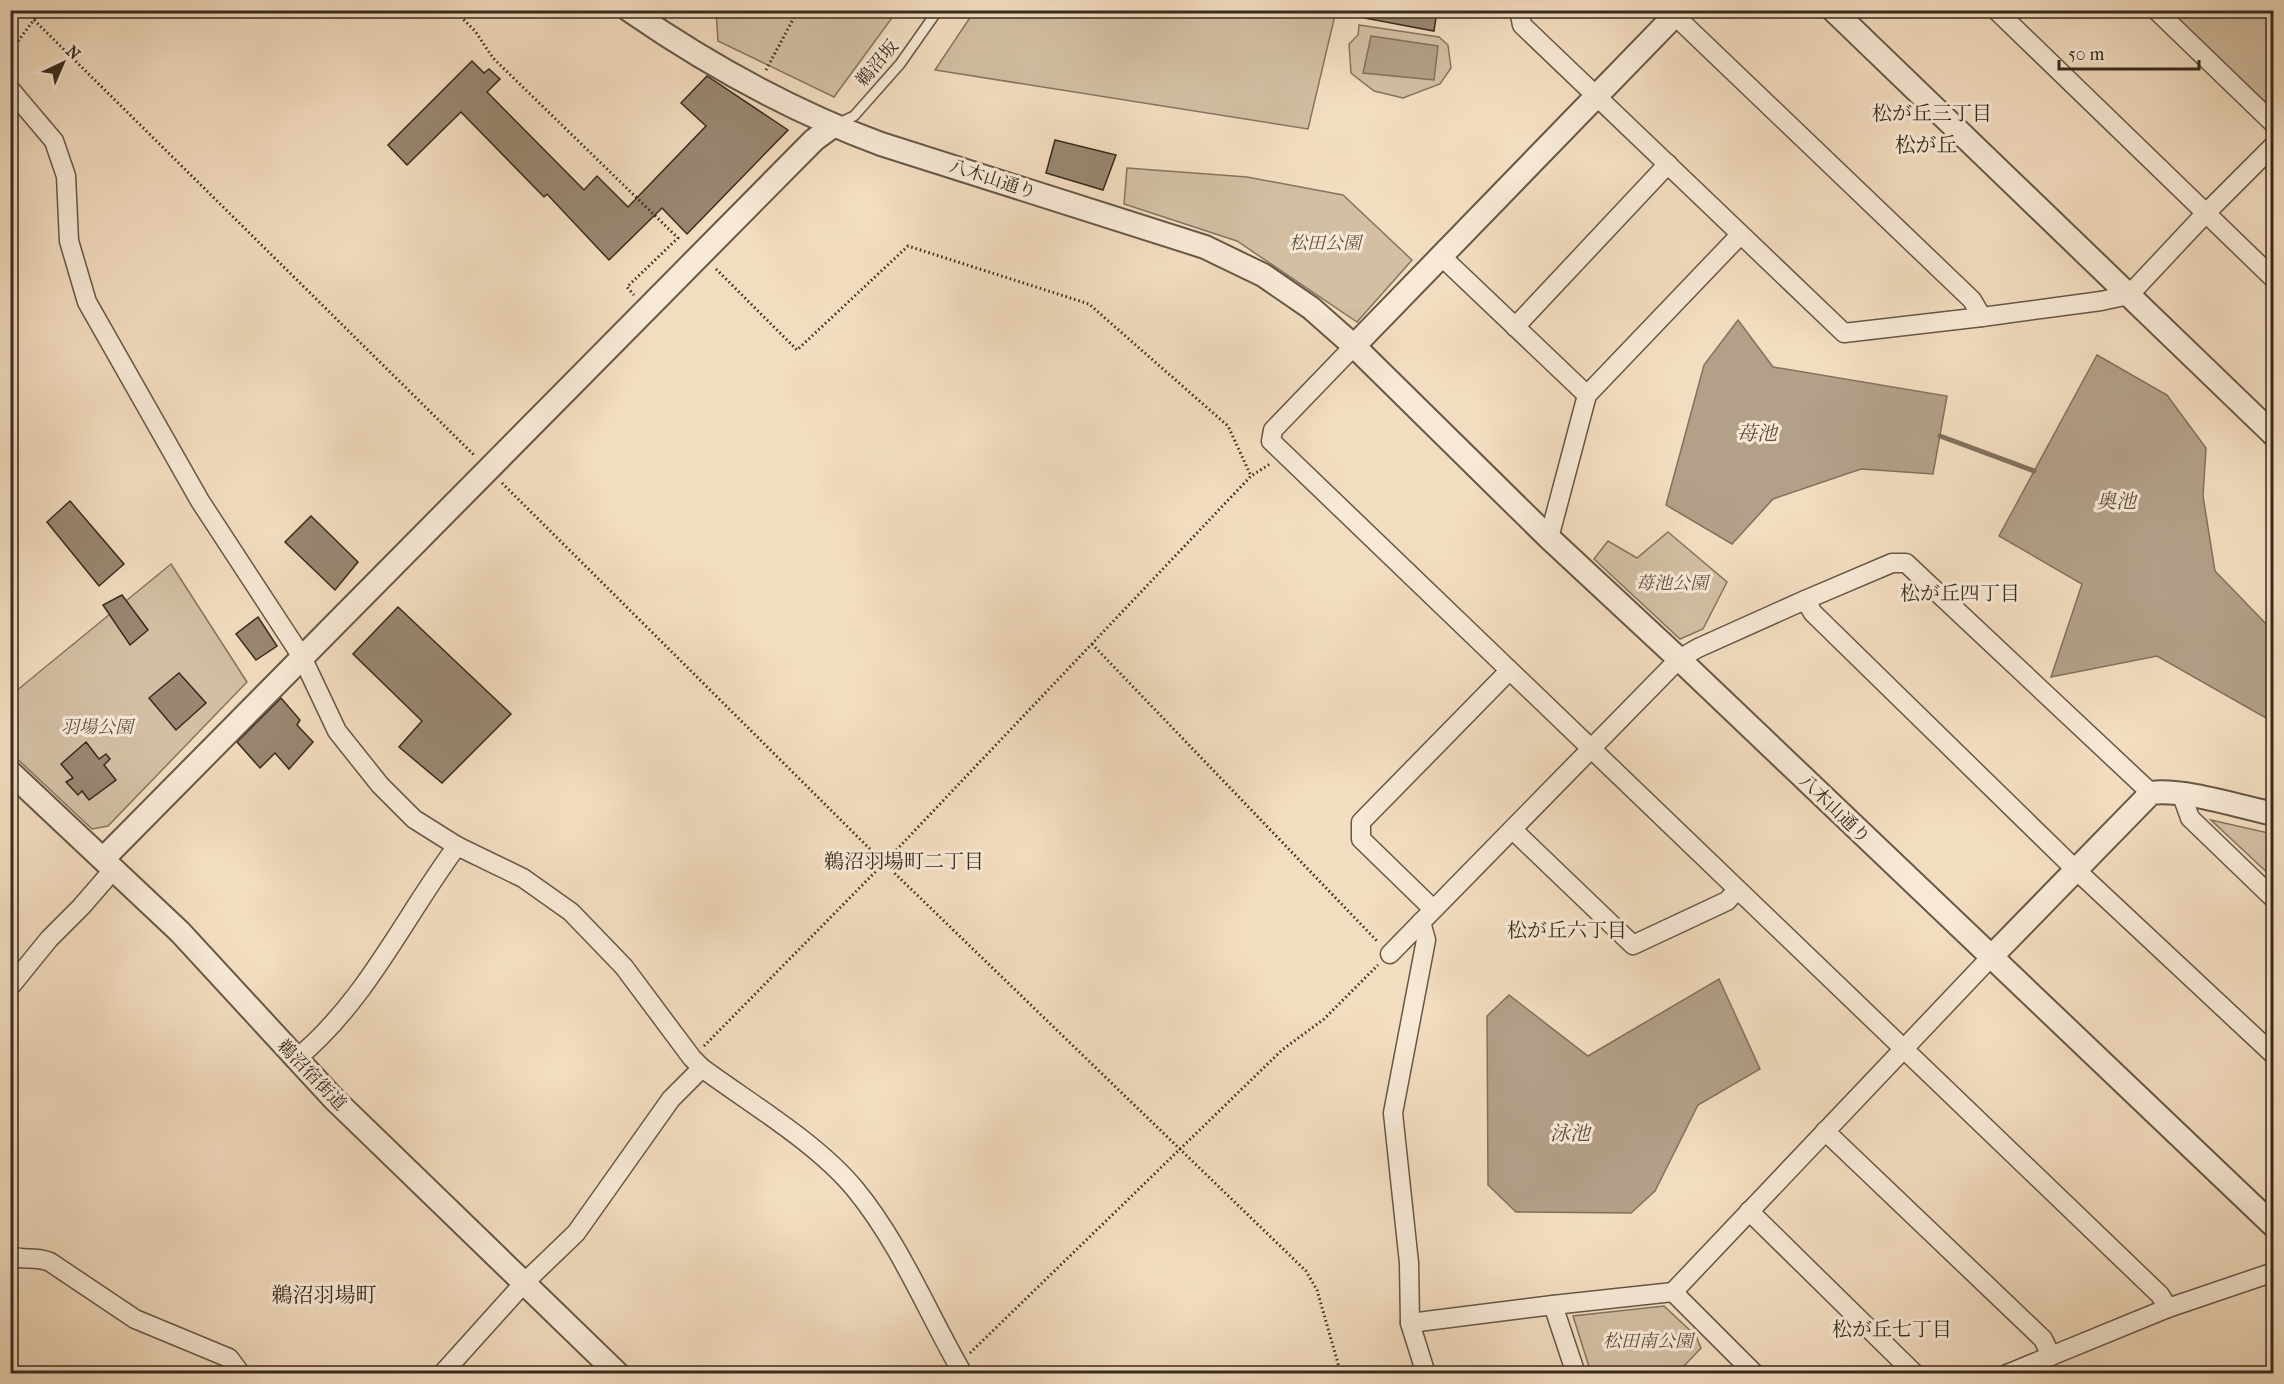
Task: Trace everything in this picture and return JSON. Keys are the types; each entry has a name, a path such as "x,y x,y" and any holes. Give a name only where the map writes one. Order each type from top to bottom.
{"street":[{"name":"八木山通り","path":"629,10 668,38 757,88 833,126 881,144 1205,247 1263,275 1311,308 1354,346 1549,538 2274,1226"},
{"path":"1519,10 1522,25 1844,333 1982,317 2129,295 2274,145"},
{"path":"1833,10 2274,435"},
{"path":"1996,10 2274,279"},
{"path":"2156,10 2274,124"},
{"path":"1982,317 1972,300 1675,12 1442,257 1273,430 1271,441 2160,1295 2168,1308"},
{"path":"10,89 54,141 66,176 69,241 87,302 200,501 302,657 337,731 380,785 414,819 457,846 523,878 572,912 624,967 697,1063 814,1149 855,1189 900,1255 957,1370"},
{"path":"10,987 49,939 81,907 109,864 302,657 814,140 833,126"},
{"path":"1515,327 1668,164"},
{"path":"1549,538 1587,395 1740,235"},
{"path":"1442,257 1587,395"},
{"path":"1390,954 1679,659 1698,648 1892,563 1906,563 2151,793"},
{"path":"1805,600 1813,613 2076,870 2274,1055"},
{"path":"1426,1374 1410,1323 1408,1263 1393,1113 1426,940 1427,916 1361,839 1361,822 1509,671"},
{"name":"鵜沼宿街道","path":"10,772 180,932 334,1099 618,1374"},
{"path":"1410,1323 1673,1292 1990,958 2151,793 2163,791 2181,793 2274,814"},
{"path":"2181,793 2190,818 2274,898"},
{"path":"1513,830 1633,945 1727,901 1737,890"},
{"path":"296,1059 339,1016 383,958 457,846"},
{"path":"442,1374 524,1283 576,1233 697,1063"},
{"path":"1825,1131 2043,1339 2051,1356"},
{"path":"1749,1211 1915,1374"},
{"path":"10,1255 18,1259 38,1257 50,1262 135,1319 229,1358 241,1374"},
{"path":"2007,1374 2168,1308 2274,1272"},
{"path":"1673,1292 1750,1372"},
{"path":"1553,1305 1576,1374"}],"lane":[{"name":"鵜沼坂","path":"833,126 854,116 900,64 938,10"}],"path":[{"path":"10,52 41,10"},
{"path":"454,10 475,31 493,58 678,238 627,287 647,310"},
{"path":"757,88 798,10"},
{"path":"34,20 884,863 1305,1271 1317,1290 1341,1374"},
{"path":"697,1063 1251,476 1228,426 1089,304 908,246 797,350 702,254"},
{"path":"957,1370 1282,1050 1324,1019 1390,954 1092,644"}],"green space":[{"path":"716,10 897,11 834,97 718,41"},
{"path":"975,10 1336,11 1308,129 935,70"},
{"path":"2170,11 2273,11 2273,110"},
{"path":"1359,25 1439,37 1448,45 1451,68 1440,84 1403,98 1374,91 1351,73 1349,44 1358,35"},
{"name":"松田公園","path":"1127,168 1247,177 1343,195 1412,260 1357,322 1237,241 1124,204"},
{"name":"苺池公園","path":"1668,532 1727,582 1703,629 1680,639 1594,559 1608,541 1637,558"},
{"name":"羽場公園","path":"171,564 247,682 108,826 92,829 11,753 10,696"},
{"path":"2211,820 2273,834 2273,878"},
{"name":"松田南公園","path":"1664,1306 1696,1336 1701,1348 1685,1365 1671,1373 1591,1373 1573,1316"}],"water":[{"path":"1371,36 1438,46 1434,80 1363,73"},
{"name":"苺池","path":"1738,320 1773,367 1947,396 1933,474 1861,469 1773,499 1732,544 1666,505 1704,365"},
{"name":"奥池","path":"2097,355 2167,395 2206,448 2203,496 2215,571 2273,631 2273,722 2157,656 2051,677 2082,584 1999,536"},
{"name":"泳池","path":"1719,979 1760,1069 1698,1105 1655,1191 1631,1213 1516,1212 1488,1185 1487,1016 1509,995 1588,1056"}],"building":[{"path":"1364,10 1437,10 1434,31 1364,18"},
{"path":"472,61 484,73 489,69 500,79 487,92 584,190 597,176 628,207 706,126 681,103 707,76 788,130 687,234 662,208 609,260 547,194 544,197 461,112 407,165 388,145"},
{"path":"1055,140 1116,155 1103,190 1046,173"},
{"path":"70,501 124,564 99,586 47,522"},
{"path":"311,516 358,562 335,590 285,542"},
{"path":"122,595 148,630 130,645 103,605"},
{"path":"398,607 511,714 442,783 399,747 422,721 353,654"},
{"path":"258,617 277,646 256,660 236,634"},
{"path":"179,673 206,703 176,730 149,698"},
{"path":"281,698 300,720 297,725 313,742 289,769 275,753 260,768 237,742"},
{"path":"86,742 99,759 106,754 110,759 104,765 116,780 89,800 82,791 78,795 66,782 73,778 61,764"}],"waterway":[{"path":"1940,436 2034,471"}],"district":[{"name":"松が丘三丁目","path":"1932,113"},
{"name":"松が丘","path":"1926,145"},
{"name":"松が丘四丁目","path":"1960,593"},
{"name":"鵜沼羽場町二丁目","path":"904,861"},
{"name":"松が丘六丁目","path":"1567,930"},
{"name":"鵜沼羽場町","path":"324,1295"},
{"name":"松が丘七丁目","path":"1892,1329"}]}
